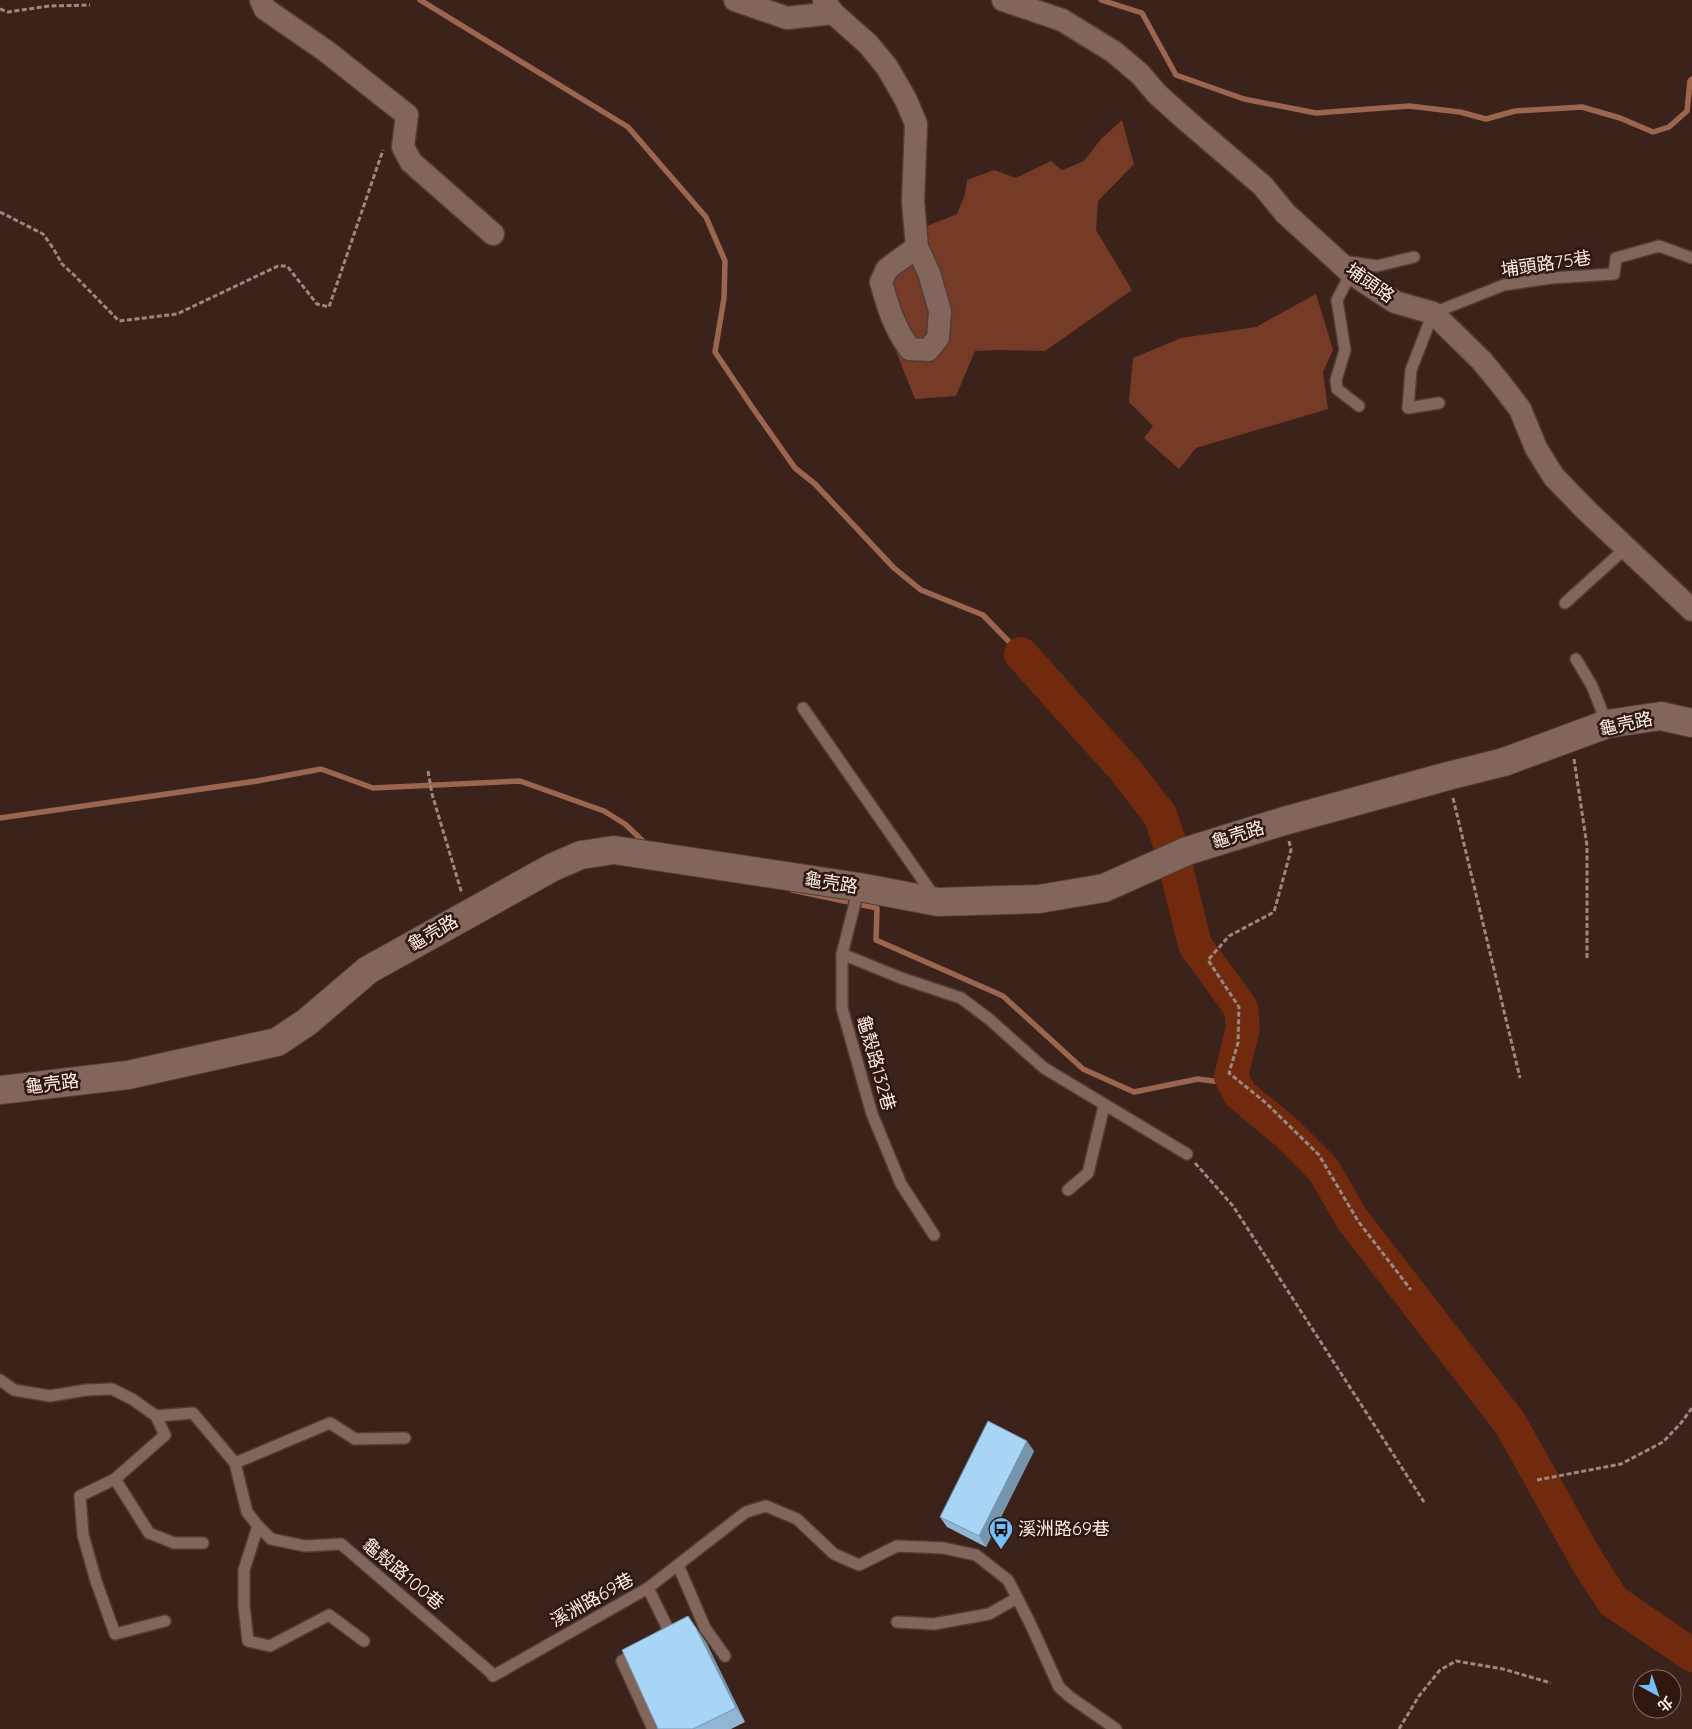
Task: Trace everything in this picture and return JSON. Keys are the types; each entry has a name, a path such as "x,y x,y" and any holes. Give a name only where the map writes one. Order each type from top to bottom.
{"street":[{"path":"261,0 265,9 326,51 407,115 403,147 411,162 493,234"},
{"path":"735,0 787,18 829,7 868,44 887,67 906,100 916,124 913,201 917,247"},
{"name":"埔頭路","path":"1003,0 1062,20 1114,52 1140,74 1157,94 1263,186 1285,213 1345,267 1395,302 1433,313 1482,360 1520,409 1536,448 1554,477 1587,511 1692,610"},
{"name":"龜壳路","path":"0,1090 128,1075 277,1042 307,1022 368,970 553,867 581,855 614,850 858,887 938,902 1038,899 1104,888 1187,851 1284,821 1504,762 1571,739 1607,724 1661,716 1692,723"}],"lane":[{"name":"埔頭路75巷","path":"1433,313 1504,285 1551,278 1614,274 1616,258 1659,246 1692,258"},
{"path":"1359,406 1337,389 1336,380 1345,350 1337,300 1345,267 1377,266 1414,257"},
{"path":"1433,313 1411,370 1408,408 1439,403"},
{"path":"1565,603 1626,547"},
{"path":"1576,659 1592,686 1607,724"},
{"path":"803,708 938,902"},
{"name":"龜殼路132巷","path":"858,887 842,954 842,1008 872,1114 901,1184 934,1235"},
{"path":"842,954 900,978 961,998 989,1019 1044,1068 1104,1106 1187,1154"},
{"path":"1068,1190 1088,1173 1104,1106"},
{"path":"0,1380 14,1390 50,1396 86,1390 112,1389 132,1399 156,1416 165,1435 115,1480 80,1496 83,1535 96,1581 115,1634 165,1621"},
{"name":"龜殼路100巷","path":"156,1416 193,1413 235,1463 247,1512 271,1539 305,1546 341,1544 490,1671 493,1676"},
{"path":"235,1463 330,1423 354,1440 405,1438"},
{"path":"115,1480 149,1533 174,1543 203,1543"},
{"name":"溪洲路69巷","path":"493,1676 648,1588 746,1512 766,1506 796,1519 834,1554 859,1565 897,1546 943,1548 976,1555 1008,1580 1059,1687 1070,1697 1116,1729"},
{"path":"258,1526 244,1570 244,1606 248,1641 270,1646 329,1615 364,1641"},
{"path":"678,1565 705,1628 725,1656"},
{"path":"648,1588 669,1632 622,1661 653,1729"},
{"path":"897,1622 934,1624 989,1614 1017,1598"}],"path":[{"path":"0,9 8,12 49,6 90,5"},
{"path":"0,212 43,234 62,264 119,321 177,314 278,266 286,266 317,304 329,307 385,145 403,147"},
{"path":"1571,739 1587,846 1587,960"},
{"path":"428,771 432,794 468,913"},
{"path":"1448,776 1520,1078"},
{"path":"1284,821 1291,850 1274,912 1228,936 1208,960 1239,1007 1238,1043 1229,1073 1266,1104 1320,1155 1358,1221 1411,1290"},
{"path":"1187,1154 1233,1206 1424,1502"},
{"path":"1537,1480 1621,1464 1663,1442 1681,1424 1692,1408"},
{"path":"1399,1729 1419,1696 1440,1670 1456,1661 1503,1669 1550,1683"}],"shaded area":[{"path":"1122,120 1134,164 1098,201 1096,230 1132,290 1045,351 975,351 956,396 915,399 880,311 874,265 927,226 957,214 965,194 967,180 994,170 1016,178 1051,161 1062,170 1084,161 1101,139"},
{"path":"1316,294 1333,350 1323,372 1328,409 1196,448 1179,469 1144,438 1153,426 1129,402 1133,358 1181,338 1256,327"}],"building":[{"path":"988,1421 1027,1441 979,1536 940,1517"},
{"path":"688,1616 696,1628 736,1708 693,1729 658,1729 622,1650"}],"waterway":[{"path":"420,0 628,127 706,217 725,261 724,298 715,352 795,468 815,484 893,567 921,590 983,615 1021,654"},
{"path":"1101,0 1142,13 1176,75 1244,99 1316,113 1409,106 1460,112 1486,119 1515,111 1582,107 1620,118 1653,132 1669,127 1687,111 1690,81 1692,79"},
{"path":"1021,654 1126,771 1160,815 1170,844 1195,945 1241,1008 1243,1027 1231,1077 1240,1094 1287,1133 1323,1169 1352,1219 1510,1423 1586,1559 1613,1601 1692,1655"},
{"path":"0,818 257,781 321,769 373,788 520,781 604,811 625,824 648,846"},
{"path":"792,890 877,908 876,940 1003,996 1083,1069 1134,1092 1198,1079 1235,1084"}],"place":[{"name":"溪洲路69巷","path":"1001,1550"}]}
